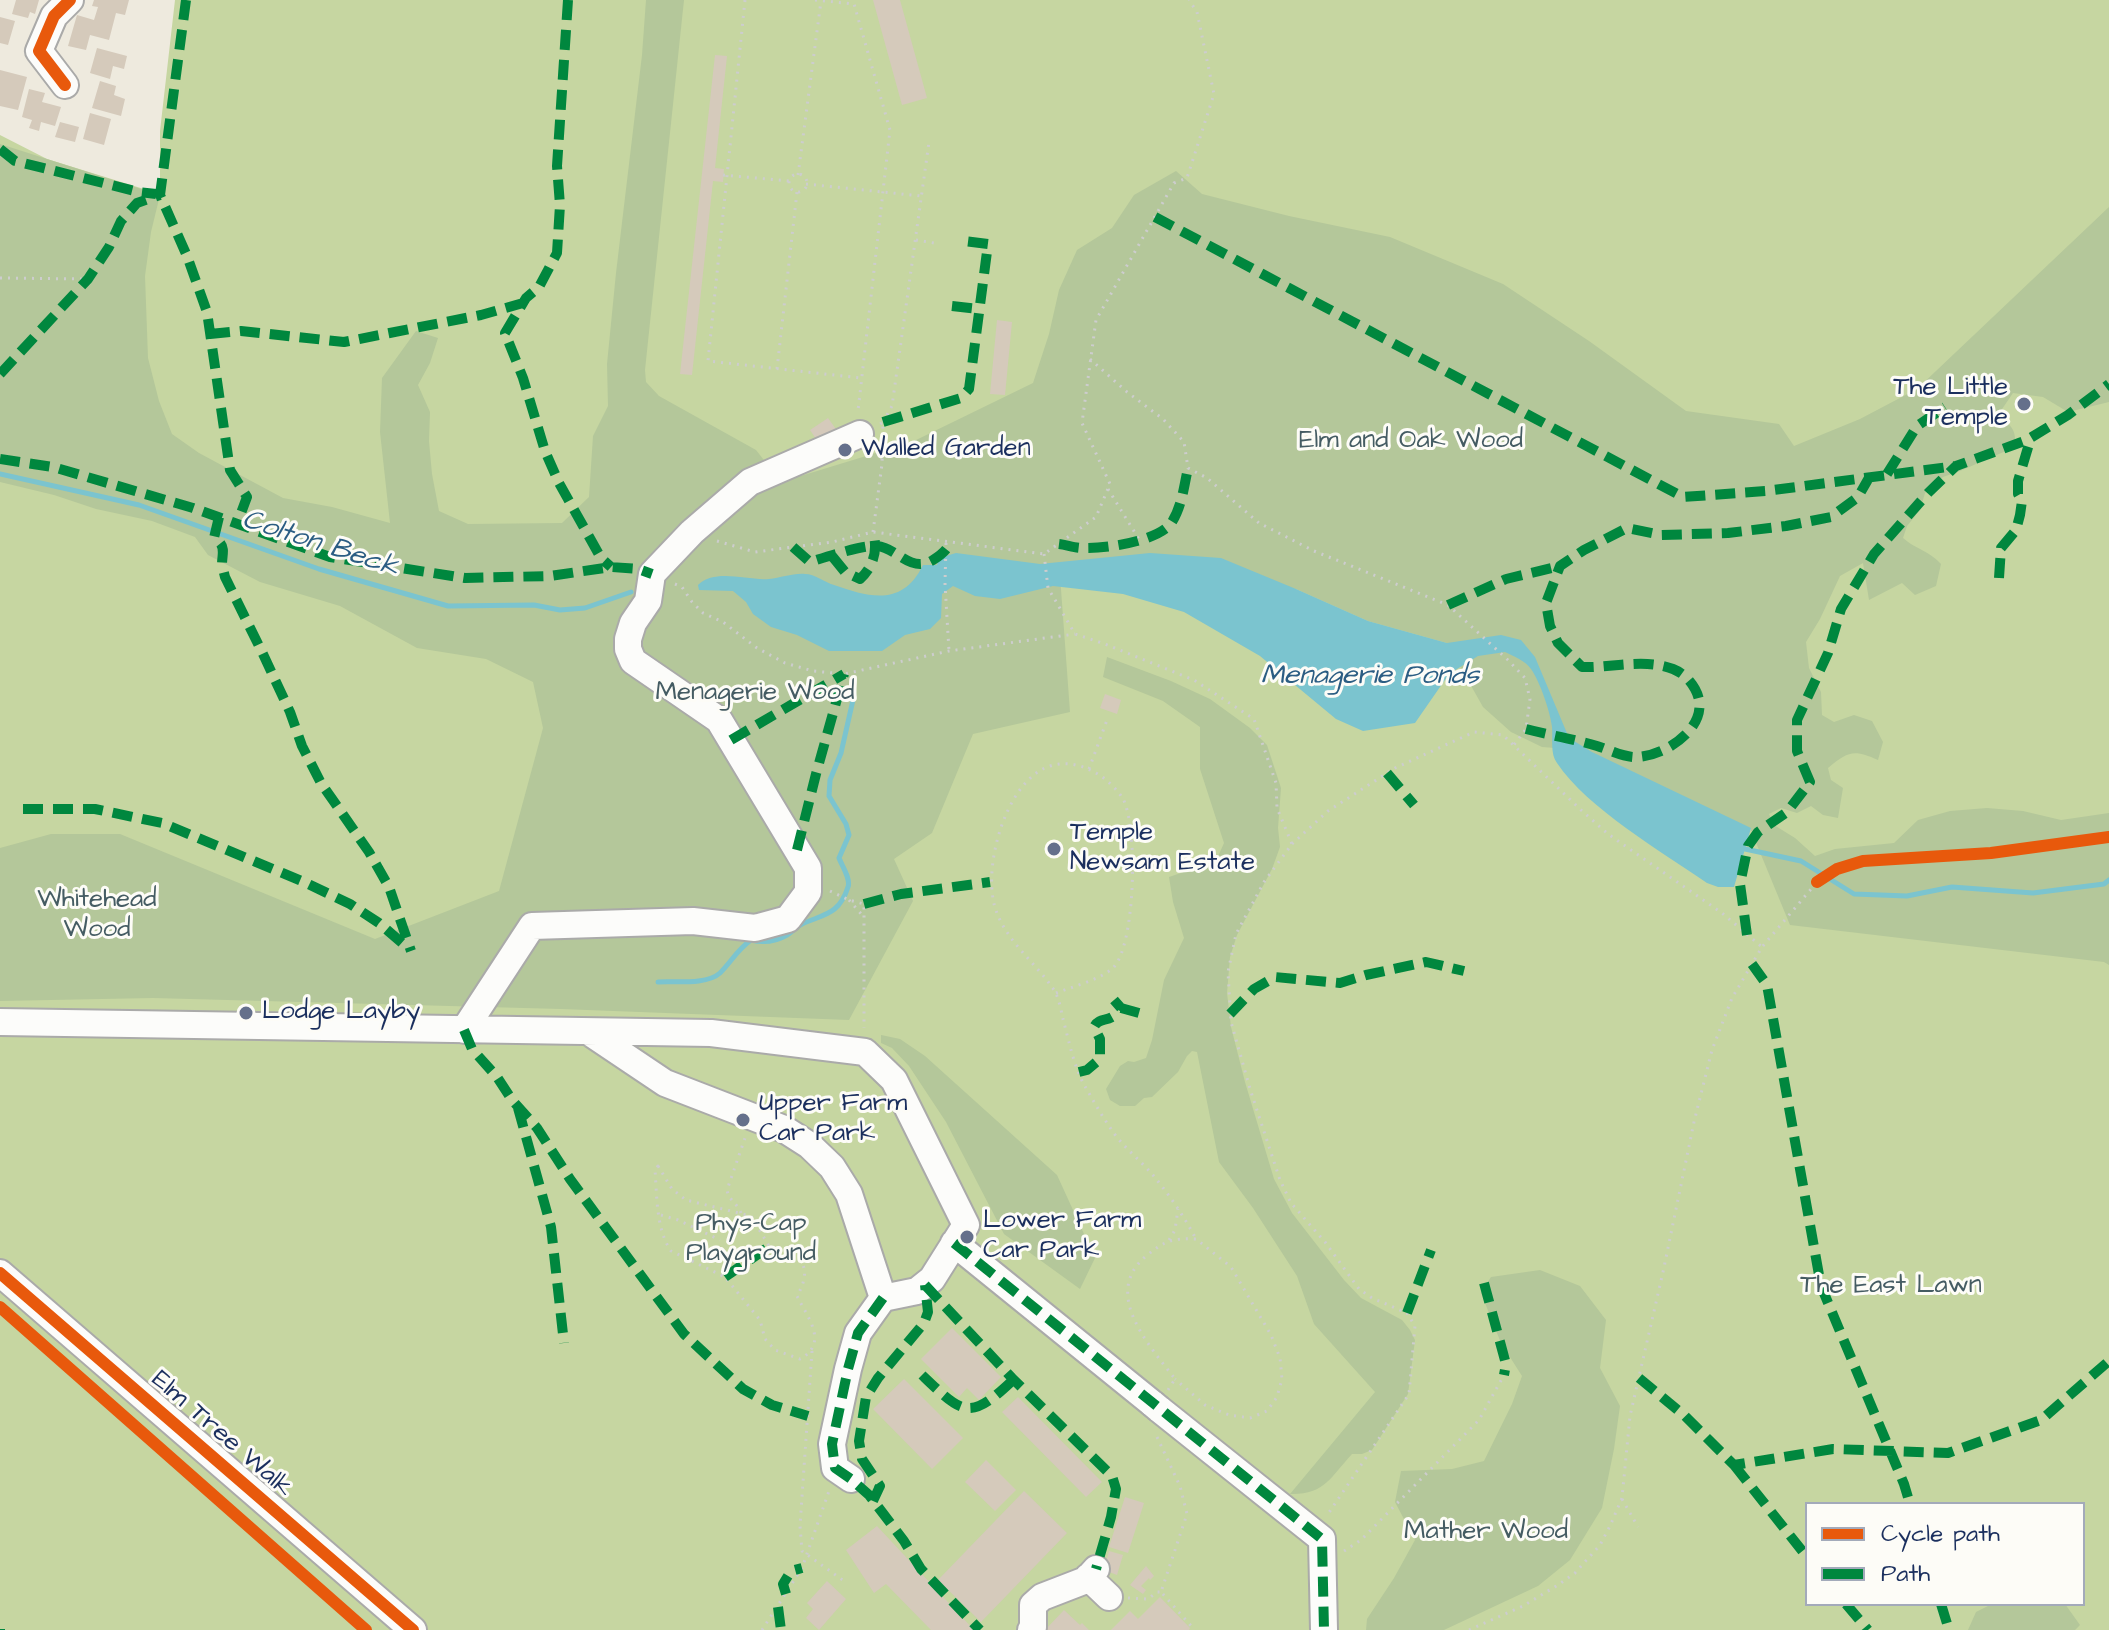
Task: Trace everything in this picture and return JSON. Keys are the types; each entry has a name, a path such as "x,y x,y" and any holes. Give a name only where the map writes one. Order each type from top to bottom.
{"street":[{"path":"65,85 31,54 54,16 70,0"},
{"path":"464,1030 532,926 693,921 755,928 788,919 808,892 808,868 719,720 633,661 628,639 633,623 648,601 652,574 692,532 750,482 876,434"},
{"path":"0,1022 711,1033 865,1052 894,1080 966,1225 932,1279 917,1291 883,1298 858,1333 832,1444 843,1474"},
{"path":"589,1032 665,1083 784,1129 809,1145 832,1167 849,1194 883,1298"},
{"path":"954,1243 1322,1544 1324,1630"},
{"name":"Elm Tree Walk","path":"0,1273 413,1630"},
{"path":"1031,1630 1033,1605 1042,1597 1092,1573 1109,1597"}],"path":[{"path":"745,0 708,361 861,378"},
{"path":"815,0 854,4 890,130 858,414 876,434"},
{"path":"692,532 725,545 755,552 832,542 873,532 1044,554 1096,517 1110,484 1082,423 1096,320 1174,183 1187,178 1214,94 1197,12 1189,0"},
{"path":"798,175 821,1"},
{"path":"873,532 876,434 892,406 929,142"},
{"path":"725,175 789,181"},
{"path":"798,175 805,178 806,184 804,189 797,192 791,190 789,181 798,175"},
{"path":"806,184 921,196"},
{"path":"777,369 797,192"},
{"path":"916,240 934,243"},
{"path":"0,278 88,279"},
{"path":"1090,359 1163,419 1184,442 1188,468 1207,478 1259,523 1314,551 1448,605 1525,678 1530,699 1526,729 1513,746"},
{"path":"1108,488 1140,541"},
{"path":"946,542 949,651"},
{"path":"1044,554 1048,588 1075,634"},
{"path":"652,574 682,587 703,613 723,622 757,648 799,667 844,674 949,651 1075,634 1194,680 1254,719 1276,783 1277,808 1292,844"},
{"path":"1089,769 1107,720"},
{"path":"1504,1375 1479,1420 1361,1540 1343,1552 1322,1544 1327,1516 1409,1394 1415,1326 1407,1313 1359,1289 1325,1242 1291,1203 1275,1166 1231,1022 1228,972 1236,934 1264,882 1292,844 1328,811 1395,768 1474,732 1503,735 1608,834 1722,913 1762,947"},
{"path":"1056,993 1083,984 1113,968 1124,948 1130,920 1130,826 1123,799 1089,769 1069,764 1051,765 1022,785 1003,821 990,882 995,910 1006,933 1056,993 1083,1083 1112,1131 1153,1175 1196,1239 1231,1267 1271,1335 1280,1358 1282,1379 1277,1397 1267,1411 1250,1418 1229,1415 1205,1405 1175,1379 1143,1336 1131,1311 1126,1294 1129,1280 1139,1262 1169,1240 1196,1239"},
{"path":"1469,1630 1523,1606 1575,1573 1600,1545 1622,1498 1630,1416 1712,1050 1732,998 1762,947 1817,882 1837,869 1863,861 1991,853 2109,837"},
{"path":"836,895 864,904 865,1052"},
{"path":"849,900 864,917"},
{"path":"741,1213 739,1206 728,1197 727,1190 753,1117"},
{"path":"658,1166 672,1189 686,1200 741,1213 751,1216 772,1251 785,1248 799,1258 805,1274 797,1296 814,1330 816,1342 810,1353 800,1359 775,1350 765,1339 760,1320 725,1277 671,1251 659,1215 655,1170 658,1166"},
{"path":"1169,1240 1175,1230 1178,1209"},
{"path":"659,1215 678,1220 720,1240"},
{"path":"813,1349 800,1526 802,1551 844,1581"},
{"path":"1161,1592 1187,1514 1157,1411 1175,1379"},
{"path":"762,1630 802,1568 843,1474"},
{"path":"1622,1498 1638,1527"},
{"path":"1109,1597 1148,1599 1161,1592"},
{"path":"1161,1592 1192,1630"}],"green space":[{"name":"Temple Newsam Estate","path":"175,0 2109,0 2109,1630 0,1630 0,135 47,159 160,194 160,131"},
{"path":"646,0 684,0 646,382 659,396 756,450 781,482 912,442 1033,383 1059,290 1077,250 1112,228 1134,195 1176,171 1202,194 1390,237 1503,284 1686,411 1779,424 1794,446 1860,419 1917,389 2109,207 2109,402 2068,412 2043,397 2013,393 2000,412 2013,431 2015,447 1943,477 1925,493 1920,510 1907,526 1903,538 1941,564 1936,586 1915,595 1902,583 1869,600 1863,563 1840,576 1806,642 1809,668 1821,692 1822,715 1834,722 1854,715 1872,721 1883,742 1878,760 1857,753 1841,758 1828,768 1831,780 1843,788 1838,818 1823,815 1811,806 1797,813 1781,808 1769,814 1774,825 1815,856 1835,849 1894,843 1918,820 1950,811 1987,808 2023,811 2061,820 2109,813 2109,965 1790,925 1750,828 1568,749 1542,747 1511,732 1483,707 1447,643 1368,621 1296,589 1059,562 1070,712 973,734 932,833 894,859 913,901 849,1020 153,998 0,1001 0,848 51,834 120,834 375,939 499,891 543,728 533,682 486,659 417,648 340,606 260,582 208,555 195,537 152,521 0,482 0,144 160,195 145,276 148,358 159,401 172,434 199,453 283,498 390,523 380,432 382,378 416,331 438,338 430,363 418,385 430,412 432,474 439,511 468,524 562,523 589,497 593,436 608,406 607,364"},
{"path":"1107,657 1210,699 1250,728 1267,745 1281,788 1280,847 1272,869 1237,935 1230,957 1227,993 1231,1027 1274,1179 1292,1213 1361,1298 1402,1320 1415,1340 1408,1394 1372,1450 1352,1454 1326,1483 1311,1492 1290,1494 1375,1392 1314,1324 1297,1276 1219,1162 1197,1052 1192,1051 1187,1056 1178,1072 1152,1097 1144,1098 1135,1106 1120,1106 1110,1100 1106,1089 1120,1066 1128,1061 1146,1058 1164,980 1184,938 1169,877 1216,861 1224,843 1200,769 1200,727 1163,701 1103,677"},
{"path":"881,1035 900,1039 925,1056 1057,1175 1095,1258 1080,1289 1004,1234 946,1122 909,1066 892,1048 881,1043"},
{"name":"Mather Wood","path":"1540,1270 1580,1286 1606,1320 1600,1368 1620,1406 1602,1508 1570,1560 1538,1586 1444,1630 1366,1630 1367,1619 1415,1540 1395,1502 1401,1471 1452,1469 1484,1461 1522,1376 1501,1343 1481,1293 1491,1277"},
{"path":"1988,1606 2066,1606 2080,1625 2075,1630 1968,1630 1976,1612"}],"water":[{"name":"Menagerie Ponds","path":"956,553 1040,564 1150,553 1221,558 1368,621 1447,643 1501,635 1521,640 1535,657 1569,738 1751,828 1734,887 1707,883 1606,813 1570,780 1555,759 1549,713 1531,669 1505,652 1478,656 1449,674 1415,723 1363,731 1336,719 1260,656 1184,612 1123,594 1053,586 1000,599 975,596 953,586 942,594 941,618 930,629 905,635 882,651 829,651 797,635 771,627 753,614 746,602 733,591 699,590 698,585 723,576 769,579 805,574 861,593 885,595 906,587 923,565 937,565 939,558"}],"building":[{"path":"16,0 39,0 35,14 30,12 28,18 12,14"},
{"path":"94,0 129,0 125,15 116,13 109,40 90,35 86,50 68,46 77,15 94,20 98,7 92,6"},
{"path":"873,0 900,0 927,98 902,105"},
{"path":"0,17 15,21 8,45 0,43"},
{"path":"97,48 127,56 124,69 113,66 110,79 90,73"},
{"path":"715,55 727,56 715,168 724,169 723,182 713,181 692,375 680,374"},
{"path":"0,70 27,77 18,110 0,106"},
{"path":"100,81 116,86 114,95 125,99 121,116 92,108"},
{"path":"29,89 45,93 42,102 61,107 55,126 41,122 39,131 29,128 32,120 22,117"},
{"path":"90,113 111,119 104,145 83,139"},
{"path":"60,122 79,127 75,142 55,137"},
{"path":"997,320 1012,322 1005,395 990,394"},
{"path":"828,418 838,432 820,445 810,430"},
{"path":"1105,694 1121,700 1117,714 1100,708"},
{"path":"952,1328 1001,1377 979,1400 967,1388 959,1397 921,1359"},
{"path":"904,1379 963,1438 932,1469 873,1409"},
{"path":"1018,1397 1102,1482 1086,1497 1002,1412"},
{"path":"986,1460 1016,1490 995,1511 965,1482"},
{"path":"1024,1491 1067,1533 981,1622 938,1580"},
{"path":"1125,1497 1144,1503 1128,1553 1109,1547"},
{"path":"877,1526 974,1630 931,1630 886,1584 874,1593 846,1550"},
{"path":"1109,1551 1123,1555 1117,1575 1104,1570"},
{"path":"1146,1566 1154,1576 1141,1586 1146,1590 1143,1594 1130,1585"},
{"path":"827,1581 846,1599 819,1630 806,1618 813,1609 807,1603"},
{"path":"1160,1597 1189,1630 1111,1630 1130,1611 1138,1619"},
{"path":"1064,1610 1080,1625 1082,1623 1089,1630 1045,1630"}],"waterway":[{"name":"Colton Beck","path":"0,474 139,505 319,569 448,606 534,605 560,610 585,608 631,592"},
{"path":"658,982 699,981 714,977 751,940 769,941 782,937 830,912 840,903 849,884 839,858 849,835 829,796 830,780 841,753 853,700"},
{"name":"Colton Beck","path":"1745,849 1801,861 1854,894 1907,896 1952,887 2033,893 2104,884 2109,880"}],"marked path":[{"path":"186,0 160,195 207,312 230,470 247,497 237,524"},
{"path":"568,0 557,166 560,205 557,253 539,287 526,298 505,333 559,483 601,558 611,567"},
{"path":"0,149 15,161 156,194"},
{"path":"0,374 88,279 109,247 121,221 137,203 160,195"},
{"path":"1155,217 1683,497 1766,491 1956,466"},
{"path":"883,422 961,398 969,389 988,244 964,241"},
{"path":"210,334 241,331 344,342 481,315 523,303"},
{"path":"952,306 979,309"},
{"path":"1747,935 1740,884 1748,846 1758,832 1787,812 1810,782 1797,751 1797,720 1828,653 1841,609 1874,554 1956,466 2027,440 2068,415 2109,384"},
{"path":"1887,474 1917,426 1945,407"},
{"path":"1999,578 2001,548 2016,530 2020,515 2022,501 2018,494 2018,481 2029,444 2027,440"},
{"path":"0,459 53,467 193,508 330,557 465,578 550,576 611,567 638,569 652,574"},
{"path":"1059,544 1080,548 1104,547 1144,539 1166,529 1175,516 1188,468"},
{"path":"1526,729 1638,757 1675,744 1693,725 1698,714 1699,702 1695,689 1677,671 1651,664 1582,667 1558,643 1550,626 1546,603 1560,566 1627,528 1661,535 1728,533 1831,517 1858,497 1870,476"},
{"path":"219,517 214,538 222,547 225,577 321,783 369,852 389,887 411,951"},
{"path":"832,556 845,572 860,579 874,557 873,532"},
{"path":"793,547 810,562 854,549 877,546 911,562 925,564 945,551 950,543"},
{"path":"1448,605 1506,579 1560,566"},
{"path":"731,740 844,674"},
{"path":"797,850 844,674"},
{"path":"1387,773 1414,805"},
{"path":"23,809 95,809 162,823 350,904 408,948"},
{"path":"864,904 901,894 990,882"},
{"path":"1230,1014 1254,989 1275,977 1340,983 1426,962 1464,971"},
{"path":"1752,964 1767,985 1821,1286 1909,1502"},
{"path":"1079,1072 1087,1070 1100,1059 1100,1039 1094,1027 1121,1008 1114,1000"},
{"path":"1121,1008 1139,1013"},
{"path":"464,1030 472,1049 537,1128 570,1179 684,1334 743,1389 772,1405 808,1416"},
{"path":"518,1108 551,1227 564,1343"},
{"path":"954,1243 1322,1539 1324,1630"},
{"path":"725,1277 770,1246"},
{"path":"1407,1313 1431,1250"},
{"path":"1484,1283 1506,1364 1504,1375"},
{"path":"925,1285 1012,1378 1112,1476 1116,1489 1096,1569"},
{"path":"873,1501 880,1486 862,1459 859,1441 866,1397 924,1323 928,1312 925,1285"},
{"path":"883,1298 858,1333 832,1444 835,1468 869,1495 921,1569 980,1630"},
{"path":"1639,1378 1685,1416 1734,1465 1833,1449 1948,1453 2041,1420 2109,1361"},
{"path":"922,1375 947,1398 966,1408 986,1402 1013,1380"},
{"path":"1734,1465 1805,1554"},
{"path":"786,1594 783,1584 791,1571 802,1568"},
{"path":"1848,1606 1868,1630"},
{"path":"1942,1606 1949,1630"},
{"path":"778,1607 781,1630"}],"cycle path":[{"path":"65,85 39,51 54,16 70,0"},
{"path":"1817,882 1837,869 1863,861 1991,853 2109,837"},
{"path":"0,1273 413,1630"},
{"path":"0,1307 366,1630"}],"place":[{"name":"The Little Temple","path":"2024,404"},
{"name":"Walled Garden","path":"845,450"},
{"name":"Temple Newsam Estate","path":"1054,849"},
{"name":"Lodge Layby","path":"246,1013"},
{"name":"Upper Farm Car Park","path":"743,1120"},
{"name":"Lower Farm Car Park","path":"967,1237"}],"park label":[{"name":"Elm and Oak Wood","path":"1411,442"},
{"name":"Menagerie Wood","path":"755,694"},
{"name":"Whitehead Wood","path":"97,916"},
{"name":"Phys-Cap Playground","path":"751,1240"},
{"name":"The East Lawn","path":"1891,1287"}]}
